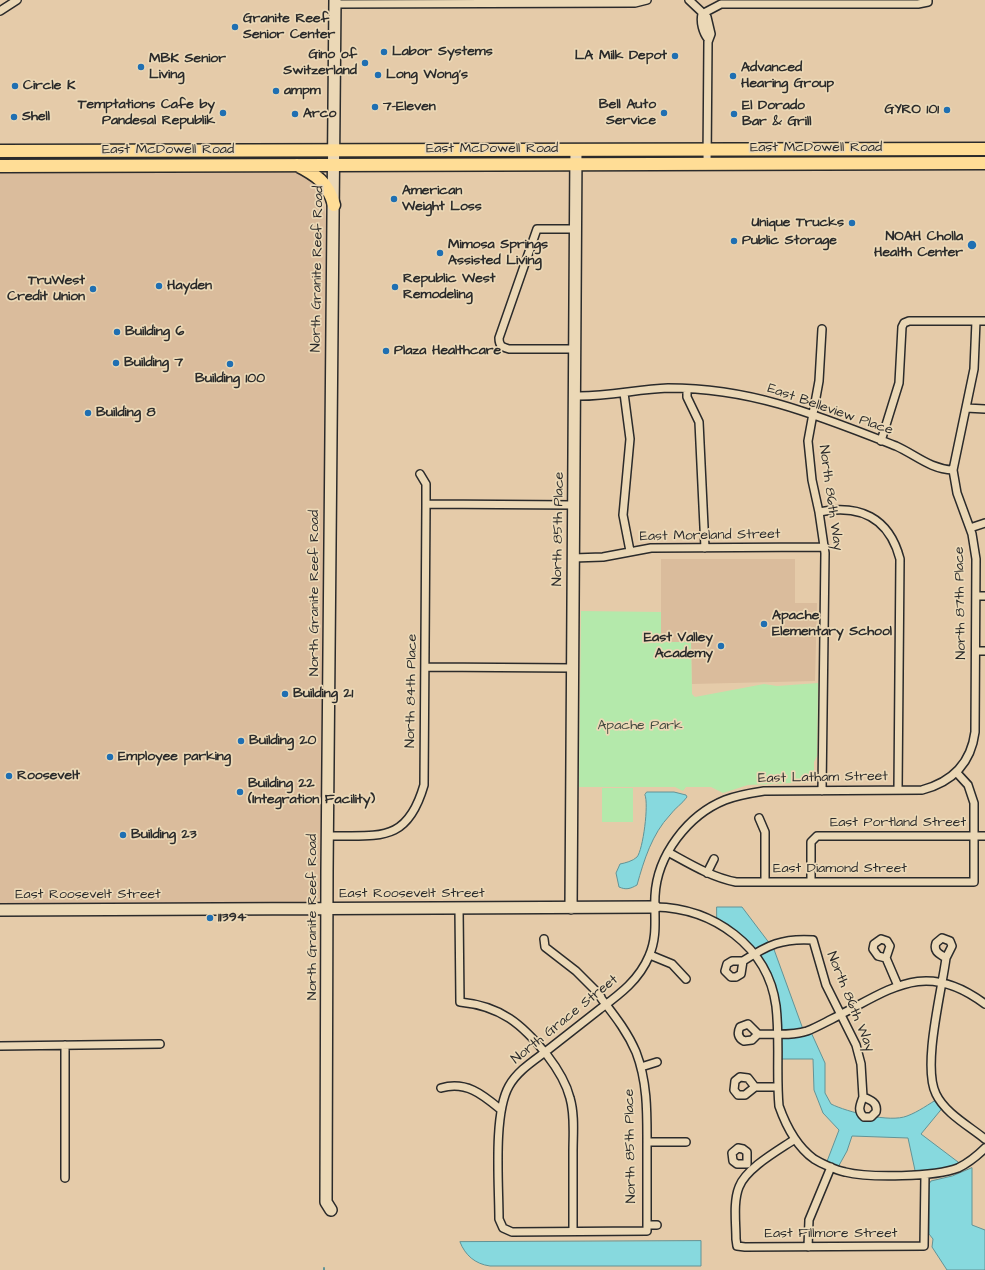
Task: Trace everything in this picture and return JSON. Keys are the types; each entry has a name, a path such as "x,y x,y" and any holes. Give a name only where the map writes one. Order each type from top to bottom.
{"main road":[{"path":"921,149 921,163"},
{"name":"East McDowell Road","path":"0,151 985,149"},
{"path":"788,150 789,163"},
{"path":"160,151 160,165"},
{"path":"491,151 491,164"},
{"name":"East McDowell Road","path":"2,167 296,164 985,163"},
{"path":"296,164 318,176 331,193 334,205"}],"street":[{"path":"0,10 17,0"},
{"path":"335,2 579,1 635,3 647,0"},
{"path":"689,0 702,14 707,17 711,34 708,39 707,164"},
{"path":"702,14 722,4 918,4 928,1"},
{"name":"North Granite Reef Road","path":"331,1210 326,1202 335,2"},
{"name":"North 85th Place","path":"571,908 576,349 576,150"},
{"path":"575,229 537,229 499,338 499,343 502,347 510,349 576,349"},
{"path":"881,441 899,383 902,328 904,323 909,321 985,321"},
{"name":"North 87th Place","path":"957,773 966,759 974,740 976,553 970,528 956,493 954,470 976,360 976,321"},
{"name":"North 86th Way","path":"822,329 819,381 809,432 808,449 812,480 825,548 822,791"},
{"name":"East Belleview Place","path":"575,396 606,396 668,388 687,389 768,401 813,415 881,441 906,451 934,467 954,470"},
{"path":"687,389 687,397 700,422 705,548"},
{"path":"624,393 630,439 623,514 630,551"},
{"path":"966,408 985,408"},
{"name":"North 84th Place","path":"328,836 376,836 390,833 402,827 412,816 419,804 424,785 426,667 426,484 420,474"},
{"path":"426,504 574,505"},
{"path":"819,512 838,509 849,510 870,516 890,533 898,550 900,559 898,790"},
{"path":"970,528 985,523"},
{"name":"East Moreland Street","path":"574,558 603,557 651,548 825,548"},
{"path":"976,596 985,596"},
{"path":"976,651 985,651"},
{"path":"426,667 573,668"},
{"path":"957,773 968,785 973,798 974,836"},
{"name":"East Latham Street","path":"655,907 655,896 658,880 668,852 690,823 724,800 748,793 764,791 922,790 933,787 957,773"},
{"path":"759,818 765,832 765,882"},
{"name":"East Portland Street","path":"811,882 812,839 817,836 985,836"},
{"name":"East Diamond Street","path":"668,852 707,873 721,879 736,882 974,882 974,836"},
{"path":"707,873 714,859"},
{"path":"655,907 682,910 706,917 731,931 755,954 766,973 773,991 776,1006 779,1106 784,1121 795,1139 815,1159 844,1172 858,1175 925,1175 941,1173 958,1168 970,1161 985,1148"},
{"name":"East Roosevelt Street","path":"0,910 655,907"},
{"name":"North Grace Street","path":"573,1231 512,1232 503,1228 499,1219 500,1109 504,1097 513,1080 522,1071 634,981 650,954 656,931 655,907"},
{"path":"459,909 460,1002 486,1007 510,1018 531,1036 545,1052 562,1076 572,1105 573,1231 647,1228 657,1225"},
{"name":"North 85th Place","path":"544,940 545,947 582,976 606,1005 626,1032 641,1067 646,1098 647,1228"},
{"name":"North 86th Way","path":"755,954 770,944 785,940 813,940 826,984 850,1031 859,1055 863,1097"},
{"path":"650,954 672,964 686,979"},
{"path":"743,961 755,954"},
{"path":"886,958 898,986"},
{"path":"946,958 933,1034 932,1081 936,1094 944,1106 985,1139"},
{"path":"758,1034 806,1032 898,986 918,980 943,982 968,992 985,1004"},
{"path":"0,1046 160,1044"},
{"path":"65,1045 65,1178"},
{"path":"641,1067 657,1062"},
{"path":"441,1088 452,1085 468,1088 482,1095 500,1109"},
{"path":"755,1087 778,1087"},
{"name":"East Fillmore Street","path":"795,1139 749,1166 739,1186 737,1197 737,1246 924,1246 925,1175"},
{"path":"647,1142 686,1142"},
{"path":"808,1247 809,1220 832,1167"}],"shaded area":[{"path":"289,170 304,173 316,179 322,192 326,219 321,898 313,902 0,903 0,171"},
{"path":"661,559 795,559 795,603 817,603 815,681 692,684 691,642 661,642"}],"green space":[{"name":"Apache Park","path":"581,611 661,612 661,642 691,642 692,694 695,697 764,684 777,686 818,683 817,756 814,762 814,782 748,785 723,793 711,787 686,787 683,791 675,787 579,787"},
{"path":"602,788 633,788 633,822 602,822"}],"water":[{"path":"647,792 674,792 686,795 687,797 658,830 646,857 637,885 624,889 619,887 616,873 620,864 633,860 639,853 645,827 645,795"},
{"path":"717,907 742,907 770,944 772,944 804,1032 810,1030 825,1063 825,1093 831,1104 869,1116 900,1118 915,1112 939,1098 944,1106 921,1134 962,1165 916,1175 908,1138 852,1136 847,1151 837,1169 826,1164 839,1130 823,1113 814,1090 813,1059 778,1059 776,1006 755,954 717,923"},
{"path":"972,1168 972,1225 985,1230 985,1270 947,1270 932,1247 933,1239 929,1234 929,1184 931,1181 952,1176"},
{"path":"701,1241 701,1266 490,1266 475,1261 471,1258 460,1242"}],"place":[{"name":"Granite Reef Senior Center","path":"235,27"},
{"name":"Labor Systems","path":"384,52"},
{"name":"LA Milk Depot","path":"675,56"},
{"name":"Gino of Switzerland","path":"365,63"},
{"name":"MBK Senior Living","path":"141,67"},
{"name":"Long Wong's","path":"378,75"},
{"name":"Advanced Hearing Group","path":"733,76"},
{"name":"Circle K","path":"15,86"},
{"name":"ampm","path":"276,91"},
{"name":"7-Eleven","path":"375,107"},
{"name":"GYRO 101","path":"947,110"},
{"name":"Temptations Cafe by Pandesal Republik","path":"223,113"},
{"name":"Bell Auto Service","path":"664,113"},
{"name":"Arco","path":"295,114"},
{"name":"El Dorado Bar & Grill","path":"734,114"},
{"name":"Shell","path":"14,117"},
{"name":"American Weight Loss","path":"394,199"},
{"name":"Unique Trucks","path":"852,223"},
{"name":"Public Storage","path":"734,241"},
{"name":"NOAH Cholla Health Center","path":"972,245"},
{"name":"Mimosa Springs Assisted Living","path":"440,253"},
{"name":"Hayden","path":"159,286"},
{"name":"Republic West Remodeling","path":"395,287"},
{"name":"TruWest Credit Union","path":"93,289"},
{"name":"Building 6","path":"117,332"},
{"name":"Plaza Healthcare","path":"386,351"},
{"name":"Building 7","path":"116,363"},
{"name":"Building 100","path":"230,364"},
{"name":"Building 8","path":"88,413"},
{"name":"Apache Elementary School","path":"764,624"},
{"name":"East Valley Academy","path":"721,646"},
{"name":"Building 21","path":"285,694"},
{"name":"Building 20","path":"241,741"},
{"name":"Employee parking","path":"110,757"},
{"name":"Roosevelt","path":"9,776"},
{"name":"Building 22 (Integration Facility)","path":"240,792"},
{"name":"Building 23","path":"123,835"},
{"name":"11394","path":"210,918"}]}
